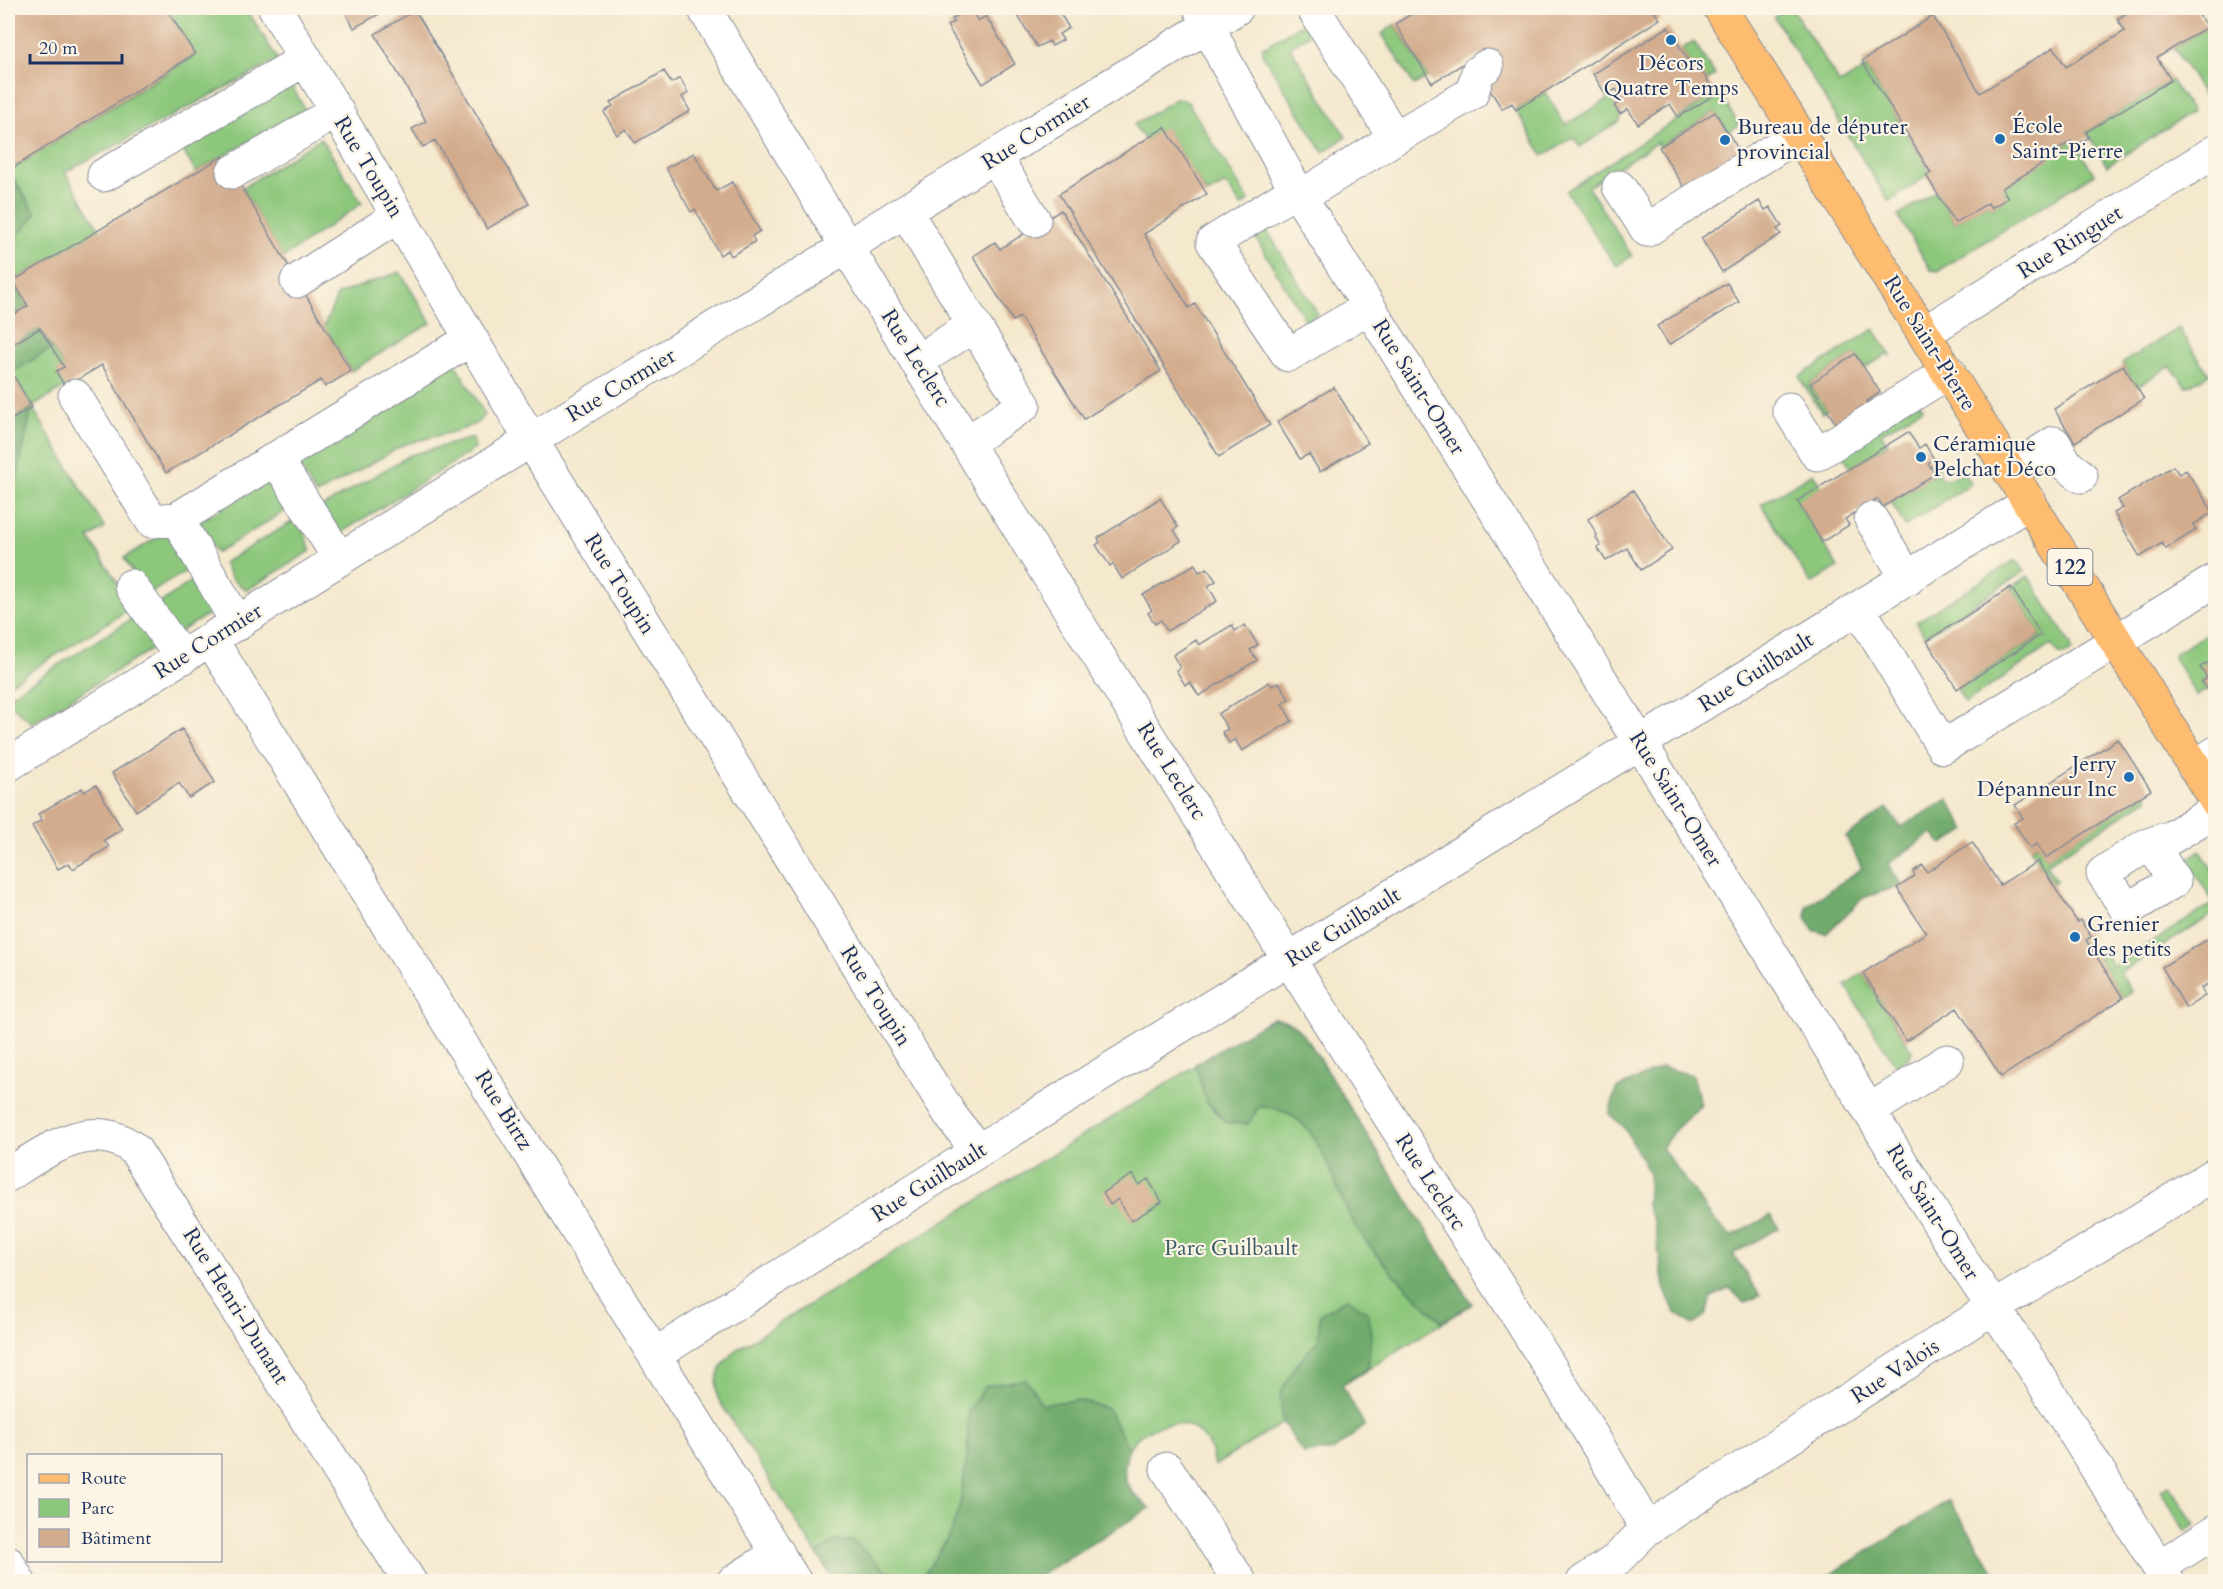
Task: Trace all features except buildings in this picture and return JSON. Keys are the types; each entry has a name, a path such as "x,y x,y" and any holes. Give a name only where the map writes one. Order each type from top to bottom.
{"main road":[{"name":"Rue Saint-Pierre","path":"1720,8 2011,471 2115,642 2205,760 2216,801"}],"street":[{"name":"Rue Toupin","path":"275,8 531,440 938,1095 978,1151"},
{"name":"Rue Leclerc","path":"704,8 847,248 1289,960 1571,1398 1647,1529"},
{"name":"Rue Cormier","path":"10,757 182,658 531,440 995,157 1204,16 1237,8"},
{"path":"1313,8 1395,138"},
{"name":"Rue Saint-Omer","path":"1204,16 1225,61 1298,194 1642,743 1869,1111 2163,1574"},
{"path":"104,176 306,59"},
{"path":"1369,307 1288,355 1213,242 1472,93 1478,72 1487,66"},
{"path":"233,172 336,111"},
{"path":"1619,187 1647,230 1799,135"},
{"name":"Rue Ringuet","path":"1924,333 2216,151"},
{"path":"995,157 1034,220"},
{"path":"906,212 1024,405 968,442"},
{"path":"297,281 398,216"},
{"path":"918,361 974,325"},
{"path":"75,396 152,521 177,519 471,339"},
{"path":"1789,409 1817,454 1949,372"},
{"path":"2011,471 2054,443 2067,465 2081,476"},
{"path":"276,459 340,559"},
{"name":"Rue Guilbault","path":"656,1354 978,1151 2030,502"},
{"name":"Rue Birtz","path":"177,519 224,632 656,1354 795,1581"},
{"path":"1870,519 1908,579"},
{"path":"1858,609 1943,747 2216,580"},
{"path":"131,586 182,658"},
{"path":"2151,844 2172,837 2216,810"},
{"path":"1869,1111 1947,1061"},
{"name":"Rue Henri-Dunant","path":"8,1174 54,1146 80,1137 95,1136 114,1139 135,1150 144,1160 410,1581"},
{"name":"Rue Valois","path":"1583,1581 1616,1560 1647,1529 1994,1307 2216,1174"},
{"path":"1167,1469 1240,1581"},
{"path":"2163,1574 2216,1531"},
{"path":"733,1581 778,1553"},
{"path":"8,1563 19,1581"}],"green space":[{"path":"166,8 246,8 278,60 65,172 100,230 13,281 12,242 36,214 9,171 195,55"},
{"path":"1787,8 1792,8 1840,84 1866,68 1931,173 1889,202 1774,17"},
{"path":"1308,20 1314,31 1290,47 1346,137 1323,152 1262,53 1262,48"},
{"path":"1395,24 1428,77 1414,85 1382,34"},
{"path":"2207,27 2211,32 2216,29 2215,98 2208,102 2174,48"},
{"path":"1694,42 1715,75 1707,80 1691,65 1681,49"},
{"path":"2171,80 2192,112 2107,166 2086,132"},
{"path":"291,85 305,109 196,172 183,151"},
{"path":"1545,92 1565,125 1610,98 1620,114 1620,121 1580,147 1573,137 1543,156 1516,110"},
{"path":"1719,92 1739,125 1728,132 1715,112 1659,147 1657,142 1588,187 1632,256 1616,266 1566,191"},
{"path":"1177,98 1188,102 1249,201 1241,206 1226,184 1207,194 1165,128 1145,140 1134,125"},
{"path":"321,138 362,203 283,258 242,188"},
{"path":"2071,141 2074,146 2077,145 2094,174 1938,271 1931,270 1898,216 1936,191 1955,223 1988,203 1991,208 2007,198 2002,188 2049,159 2048,156"},
{"path":"8,171 36,214 12,242 13,281 28,306 8,318"},
{"path":"1265,227 1318,314 1306,321 1254,235"},
{"path":"400,272 431,323 351,371 324,326 338,294"},
{"path":"40,328 52,348 11,373 8,366 8,347"},
{"path":"2179,328 2209,374 2187,387 2170,366 2136,387 2122,363"},
{"path":"1874,329 1891,356 1886,355 1865,368 1855,354 1810,384 1827,410 1822,413 1799,377"},
{"path":"52,348 64,367 65,387 32,407 11,373"},
{"path":"454,361 485,415 476,424 405,444 316,495 297,462"},
{"path":"1919,401 1923,408 1881,433 1888,444 1851,468 1839,447"},
{"path":"32,407 105,528 89,538 133,607 8,685 8,495 17,476"},
{"path":"32,407 17,476 8,495 8,422"},
{"path":"473,438 475,449 339,534 322,507 410,455"},
{"path":"1938,457 1939,477 1947,479 1964,473 1971,484 1905,526 1891,502 1935,474 1928,463"},
{"path":"1813,473 1821,487 1798,502 1838,567 1811,584 1761,504"},
{"path":"269,480 288,509 217,553 199,522"},
{"path":"295,520 304,532 311,551 247,590 232,579 223,563"},
{"path":"169,530 191,568 147,595 124,558"},
{"path":"2015,560 2025,571 1925,636 1916,622"},
{"path":"2028,576 2071,645 2072,651 2064,655 2059,654 2051,645 1965,703 1957,689 2041,636 2011,587"},
{"path":"197,577 214,611 176,634 156,606"},
{"path":"136,616 155,647 32,723 8,702 8,697"},
{"path":"2215,628 2215,658 2201,667 2207,678 2202,682 2207,690 2196,696 2174,657 2176,653"},
{"path":"2146,793 2148,799 2046,864 2056,881 2053,884 2030,848 2037,844 2047,857"},
{"path":"1948,799 1966,831 1942,844 1932,833 1888,864 1902,885 1863,898 1826,934 1813,930 1806,917 1807,906 1862,868 1846,837 1887,808 1901,827"},
{"path":"2200,850 2215,874 2215,913 2120,973 2132,992 2123,998 2094,952 2101,947 2113,966 2214,903 2187,860"},
{"path":"1863,973 1912,1051 1909,1058 1896,1066 1845,985"},
{"name":"Parc Guilbault","path":"1273,1018 1294,1026 1309,1042 1472,1304 1214,1466 1205,1439 1188,1426 1167,1424 1147,1431 1131,1445 1123,1464 1128,1486 1150,1508 1030,1581 834,1581 718,1399 717,1384 722,1365 737,1349"},
{"path":"1273,1018 1294,1026 1309,1042 1472,1304 1442,1322 1396,1277 1356,1227 1321,1151 1311,1133 1297,1119 1280,1110 1259,1107 1248,1124 1227,1123 1206,1101 1195,1064"},
{"path":"1662,1067 1693,1075 1701,1105 1673,1132 1662,1148 1714,1220 1731,1237 1771,1215 1779,1228 1733,1254 1760,1296 1744,1303 1730,1288 1712,1297 1706,1316 1693,1325 1675,1312 1664,1288 1654,1223 1647,1206 1649,1173 1624,1127 1609,1114 1616,1089"},
{"path":"1348,1298 1369,1314 1371,1338 1368,1368 1342,1385 1365,1426 1334,1450 1303,1454 1283,1422 1280,1395 1294,1367 1318,1341 1320,1314"},
{"path":"1026,1379 1042,1404 1078,1400 1108,1409 1129,1449 1125,1468 1126,1483 1135,1495 1150,1508 1030,1581 834,1581 817,1554 835,1541 853,1540 884,1569 907,1578 925,1573 951,1533 960,1504 968,1450 968,1411 986,1386"},
{"path":"2169,1485 2195,1525 2185,1531 2160,1490"},
{"path":"1949,1500 1999,1579 1995,1581 1820,1581"}],"place":[{"name":"Décors Quatre Temps","path":"1671,40"},
{"name":"École Saint-Pierre","path":"2000,139"},
{"name":"Bureau de députer provincial","path":"1725,140"},
{"name":"Céramique Pelchat Déco","path":"1921,457"},
{"name":"Jerry Dépanneur Inc","path":"2129,777"},
{"name":"Grenier des petits","path":"2075,937"}]}
